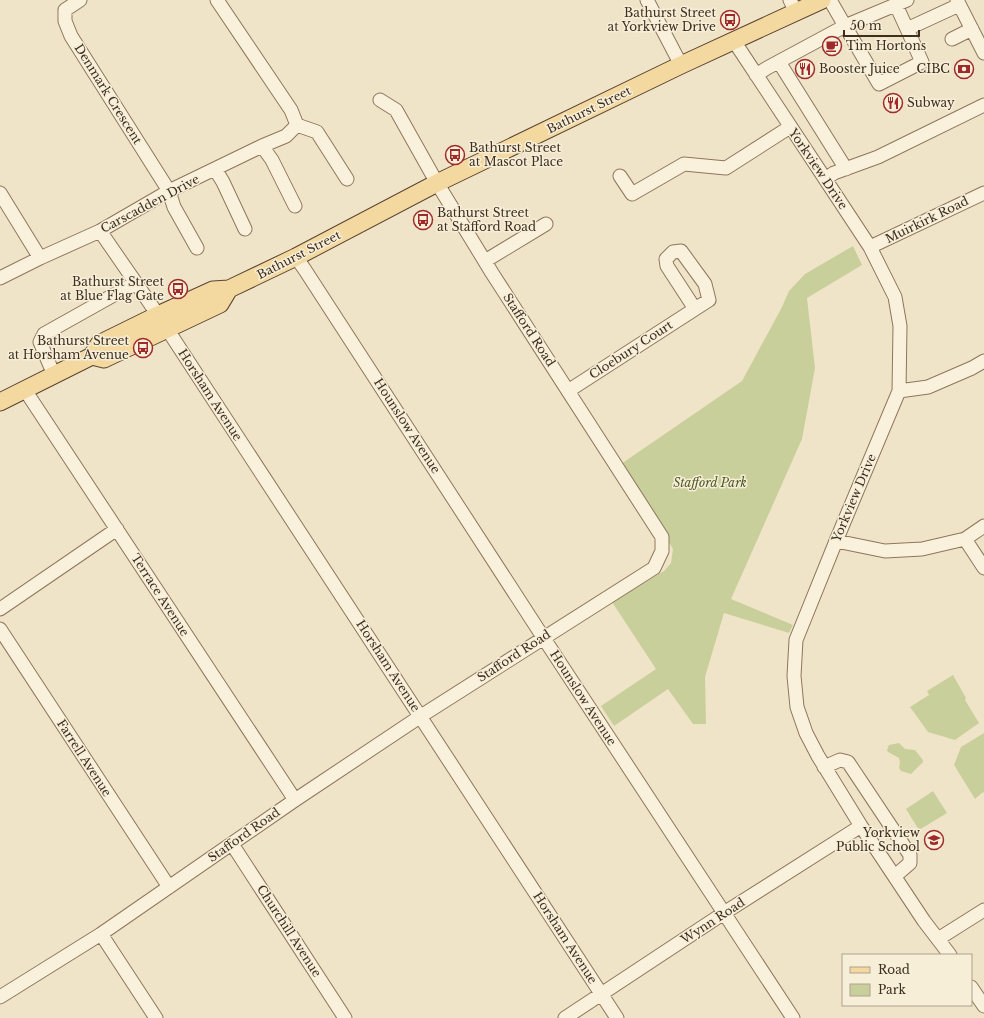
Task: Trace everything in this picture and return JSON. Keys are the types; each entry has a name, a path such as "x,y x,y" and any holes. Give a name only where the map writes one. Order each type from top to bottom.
{"main road":[{"name":"Bathurst Street","path":"0,402 92,356 99,344 162,322 213,290 229,289 296,257 437,184 734,41 793,6 822,0"}],"street":[{"name":"Denmark Crescent","path":"80,0 65,10 65,21 71,36 169,191"},
{"path":"217,0 291,110 297,125 317,132 347,179"},
{"path":"648,0 681,66"},
{"path":"756,75 845,26 902,2 907,28 922,62 879,84 845,26 830,0"},
{"path":"907,28 958,2 984,53"},
{"path":"952,39 972,30"},
{"name":"Yorkview Drive","path":"734,41 870,247 895,297 900,326 898,391 796,640 794,676 797,707 806,733 824,767 861,826 924,920 949,954"},
{"path":"779,62 846,169"},
{"name":"Stafford Road","path":"0,997 101,934 295,800 421,716 654,568 662,552 662,537 437,184 396,110 380,100"},
{"path":"825,179 834,173 878,157 984,105"},
{"name":"Carscadden Drive","path":"0,278 100,231 169,191 286,136 297,125"},
{"path":"620,176 632,194 684,164 726,168 790,127"},
{"path":"262,146 272,160 295,206"},
{"path":"215,169 223,182 245,228"},
{"path":"169,191 174,207 197,248"},
{"path":"0,193 40,258"},
{"name":"Muirkirk Road","path":"870,247 984,193"},
{"path":"485,261 546,224"},
{"name":"Horsham Avenue","path":"100,231 162,322 421,716 617,1018"},
{"name":"Hounslow Avenue","path":"296,257 793,1018"},
{"path":"54,375 40,342 44,334 135,283"},
{"name":"Cloebury Court","path":"568,391 695,309"},
{"path":"898,391 928,387 972,368 984,361"},
{"name":"Terrace Avenue","path":"25,390 295,800"},
{"path":"836,540 885,551 922,549 965,539 984,526"},
{"path":"0,609 117,529"},
{"path":"965,539 984,568"},
{"name":"Farrell Avenue","path":"0,629 169,887"},
{"path":"824,767 840,760 848,762 910,855 910,863 895,876"},
{"name":"Wynn Road","path":"565,1018 724,913 861,826"},
{"name":"Churchill Avenue","path":"232,844 345,1018"},
{"path":"938,939 984,910"},
{"path":"101,934 156,1018"},
{"path":"972,988 984,1006"}],"green space":[{"name":"Stafford Park","path":"853,246 862,265 807,298 815,368 802,439 731,599 793,625 789,633 724,613 705,677 706,724 693,724 668,689 614,726 601,706 656,669 612,602 664,571 671,563 673,549 621,464 742,381 782,307 789,291 805,274"},
{"path":"953,675 966,698 965,700 979,723 955,740 928,732 910,707 929,695 927,691"},
{"path":"984,733 984,793 983,792 975,799 954,765 961,747"},
{"path":"899,743 905,749 915,750 923,760 923,762 911,774 901,771 899,768 899,758 887,750 889,745"},
{"path":"933,791 947,813 919,830 906,809"}],"place":[{"name":"Bathurst Street at Yorkview Drive","path":"730,20"},
{"name":"Tim Hortons","path":"832,46"},
{"name":"Booster Juice","path":"805,69"},
{"name":"CIBC","path":"964,69"},
{"name":"Subway","path":"893,103"},
{"name":"Bathurst Street at Mascot Place","path":"455,155"},
{"name":"Bathurst Street at Stafford Road","path":"423,220"},
{"name":"Bathurst Street at Blue Flag Gate","path":"178,289"},
{"name":"Bathurst Street at Horsham Avenue","path":"143,348"},
{"name":"Yorkview Public School","path":"934,840"}]}
